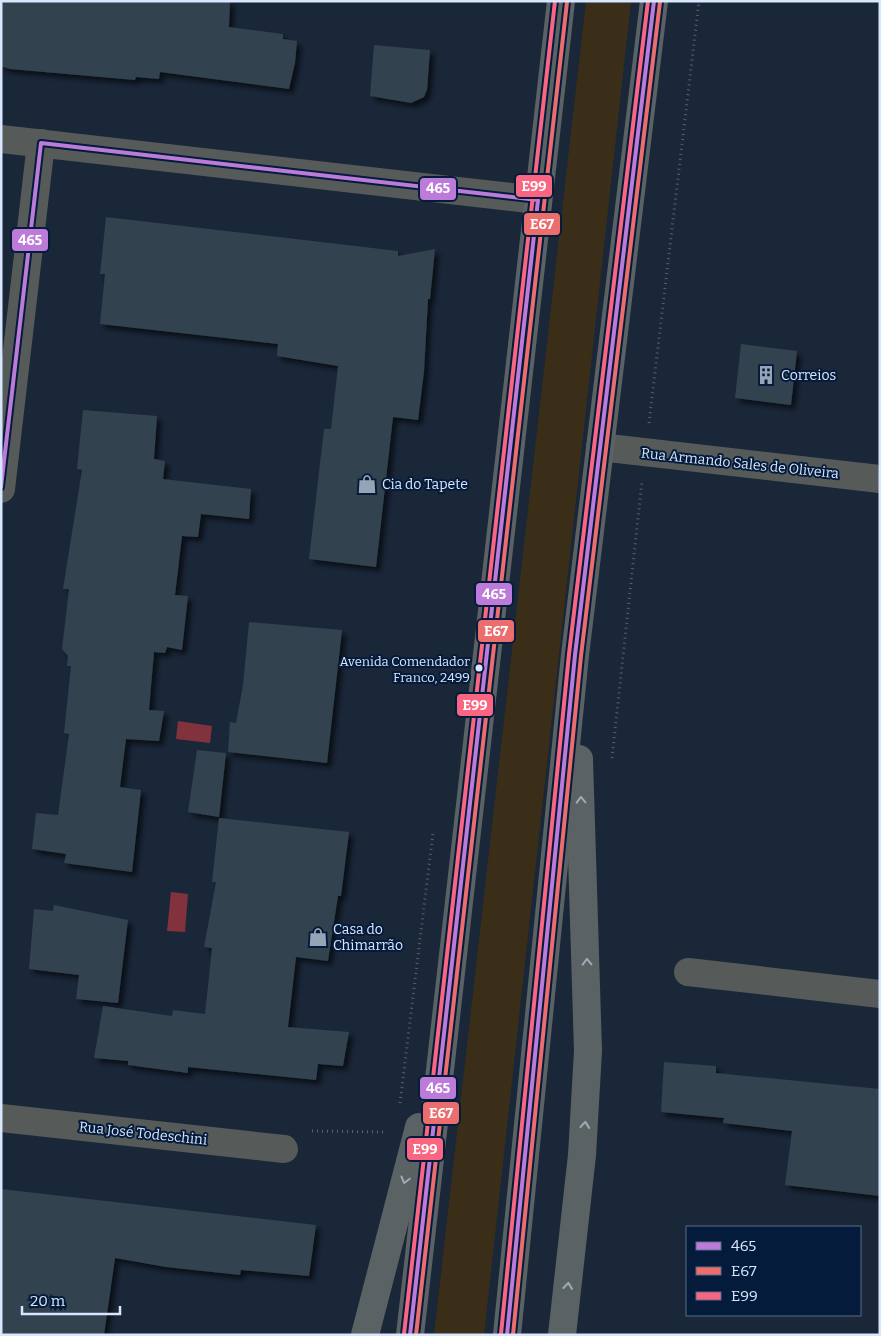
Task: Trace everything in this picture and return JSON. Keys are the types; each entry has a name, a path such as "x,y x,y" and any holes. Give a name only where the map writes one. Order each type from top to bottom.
{"highway":[{"path":"410,1335 561,1"},
{"path":"507,1335 575,655 654,1"},
{"path":"562,1335 582,1155 588,1051 575,655"},
{"path":"364,1335 444,1031"}],"street":[{"path":"1,139 538,200"},
{"path":"1,490 41,143"},
{"name":"Rua Armando Sales de Oliveira","path":"600,447 880,479"},
{"path":"688,972 880,994"},
{"name":"Rua José Todeschini","path":"1,1118 284,1149"}],"path":[{"path":"650,418 699,1"},
{"path":"611,761 642,483"},
{"path":"399,1112 434,827"},
{"path":"312,1130 384,1132"}],"shaded area":[{"path":"586,1 631,1 484,1335 434,1335"},
{"path":"178,721 212,726 210,743 176,739"},
{"path":"171,892 188,894 185,932 167,931"}],"building":[{"path":"1,1 230,1 229,27 283,34 283,39 297,41 295,63 289,89 160,72 159,79 136,77 135,80 10,69 1,66"},
{"path":"374,45 430,50 427,90 424,97 411,103 370,96"},
{"path":"106,217 398,251 398,256 435,249 430,299 428,299 424,372 418,420 393,417 376,567 309,559 324,429 331,429 338,366 277,356 278,344 100,324 105,274 100,274"},
{"name":"Correios","path":"741,344 797,351 791,405 735,398"},
{"path":"83,410 157,416 154,459 165,461 163,479 251,489 249,519 201,514 198,537 182,536 175,595 188,596 182,650 167,647 165,653 154,652 149,710 164,711 159,741 126,739 120,787 141,790 132,872 64,863 66,854 32,849 36,813 58,815 69,734 64,733 71,666 67,666 68,656 62,649 69,589 63,589 82,470 77,469"},
{"path":"249,622 342,630 327,763 228,752 230,722 236,723 243,685"},
{"path":"197,750 226,753 219,817 188,812"},
{"path":"219,818 349,832 341,896 338,896 328,961 296,957 288,1027 349,1032 343,1066 318,1064 316,1080 188,1067 188,1073 128,1065 128,1061 94,1058 103,1006 172,1016 173,1010 205,1014 212,948 204,947 216,882 212,882"},
{"path":"54,905 128,920 118,1003 76,999 79,975 29,969 34,909 53,911"},
{"path":"664,1062 716,1066 716,1073 880,1089 880,1196 785,1185 792,1131 723,1123 724,1118 661,1112"},
{"path":"1,1189 316,1225 309,1276 241,1270 240,1275 166,1267 115,1258 104,1335 1,1335"}],"transit line":[{"name":"E99","path":"404,1334 555,1"},
{"name":"E99","path":"501,1334 569,654 648,1"},
{"name":"465","path":"507,1335 575,655 654,1"},
{"name":"E67","path":"416,1335 567,2"},
{"name":"E67","path":"513,1335 581,656 660,2"},
{"name":"465","path":"1,487 41,143 538,200 410,1335"}],"place":[{"name":"Correios","path":"766,375"},
{"name":"Cia do Tapete","path":"367,484"},
{"name":"Avenida Comendador Franco, 2499","path":"479,668"},
{"name":"Casa do Chimarrão","path":"318,937"}]}
